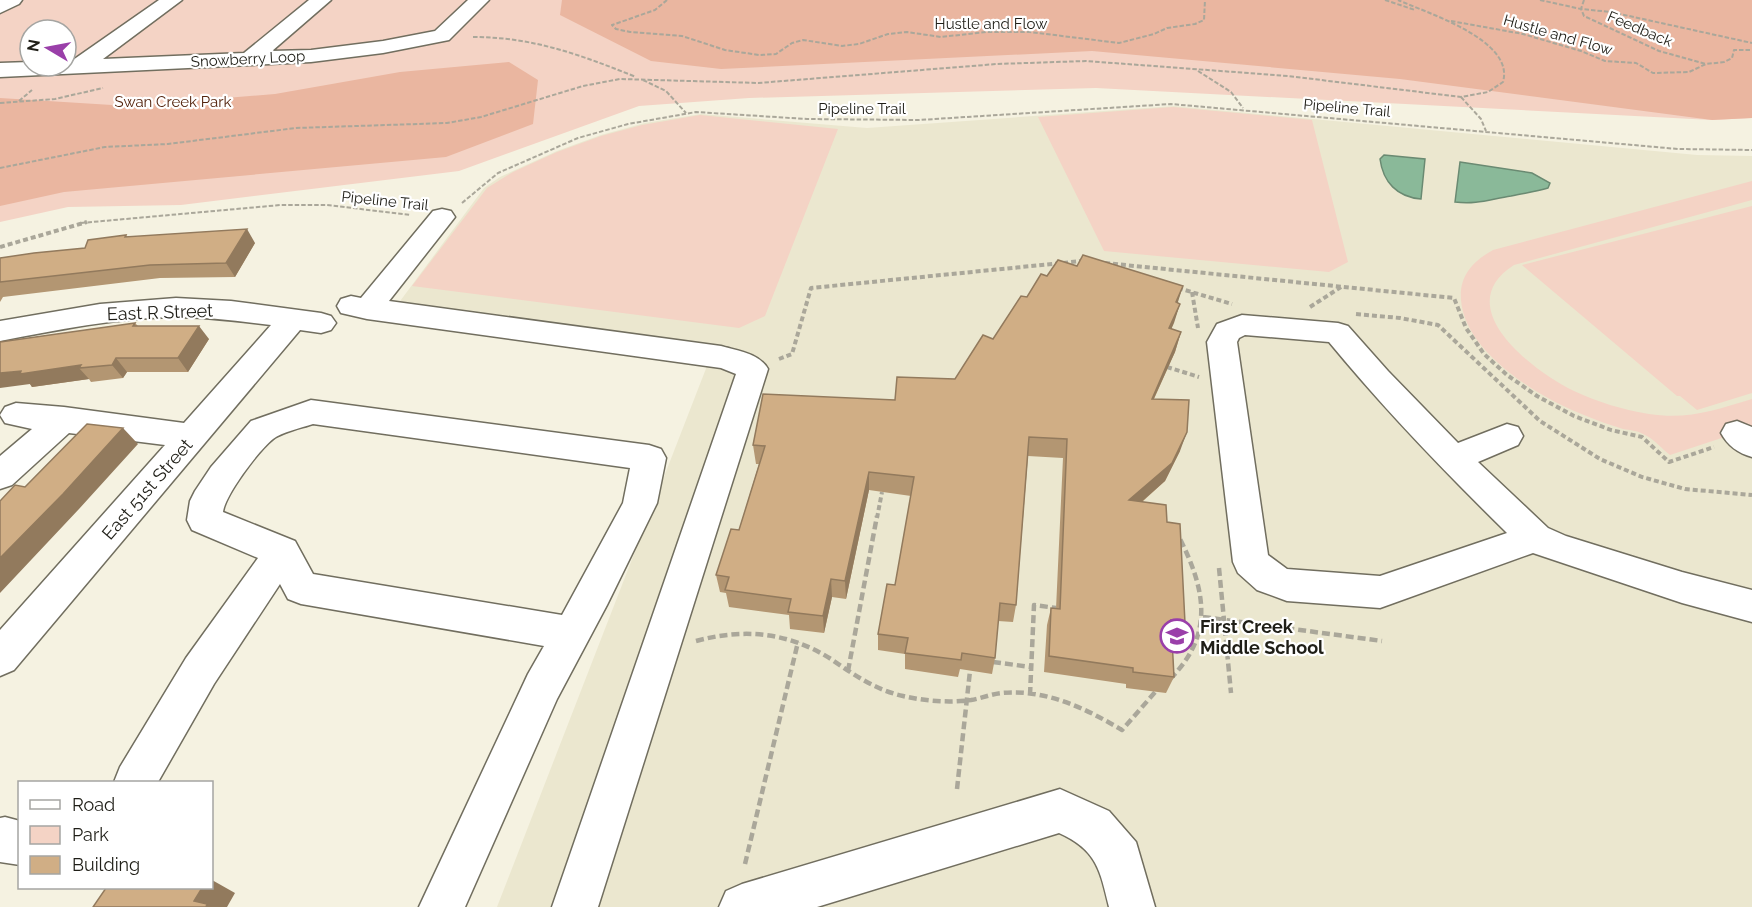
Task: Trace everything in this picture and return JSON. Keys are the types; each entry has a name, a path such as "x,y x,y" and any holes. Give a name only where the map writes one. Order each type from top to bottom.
{"street":[{"path":"0,7 12,0"},
{"path":"78,67 172,0"},
{"path":"250,59 321,0"},
{"path":"442,36 479,0"},
{"name":"Snowberry Loop","path":"78,67 340,53 442,36"},
{"name":"Snowberry Loop","path":"0,70 18,69"},
{"path":"442,217 359,308 720,357 737,361 753,369 575,907"},
{"name":"East R Street","path":"0,331 89,314 153,308 201,308 307,321"},
{"name":"East 51st Street","path":"0,658 194,436 307,321"},
{"path":"1535,538 1380,592 1287,585 1270,579 1251,562 1222,342 1227,331 1242,325 1338,333 1377,380 1453,459 1535,538 1559,550 1697,593 1752,606"},
{"path":"442,907 542,687 572,634 640,503 649,458 311,412 262,430 223,476 207,501 204,520 282,552 301,588 572,634"},
{"path":"16,415 194,436"},
{"path":"0,476 64,419"},
{"path":"1453,459 1507,436"},
{"path":"136,781 200,671 282,552"},
{"path":"741,907 1060,811 1094,826 1120,858 1132,907"},
{"path":"0,840 18,842"}],"path":[{"name":"Hustle and Flow","path":"667,0 651,12 619,20 612,25 616,29 630,32 682,36 725,50 759,56 776,54 792,43 803,40 842,46 859,44 888,33 907,32 941,37 986,32 1030,32 1119,43 1154,34 1167,28 1195,24 1204,20 1205,0"},
{"name":"Hustle and Flow","path":"1384,0 1447,20 1523,34 1581,51 1605,61 1636,63 1653,73 1682,73 1706,64 1724,62 1732,58 1734,50 1752,50"},
{"path":"0,168 105,147 168,144 342,124 395,126 447,123 482,117 583,86 614,79 758,83 998,64 1086,61 1288,76 1461,96 1488,92 1503,82 1505,70 1497,52 1447,20 1398,0"},
{"path":"1540,0 1581,9 1611,12 1752,43"},
{"path":"1581,9 1584,0"},
{"name":"Feedback","path":"1581,9 1584,16 1659,51 1706,64"},
{"path":"442,36 499,37 540,44 591,58 666,91 686,113"},
{"path":"1196,70 1231,92 1243,109"},
{"path":"1461,96 1481,119 1486,131"},
{"name":"Pipeline Trail","path":"0,247 90,221 281,204 327,205 430,218 442,217 454,211 498,173 534,156 578,138 686,113 719,112 807,119 907,120 1006,116 1155,104 1243,109 1678,149 1752,150"},
{"path":"753,369 792,354 811,288 1086,261"},
{"path":"1118,270 1097,263 1454,298 1466,328 1484,354 1507,375 1537,396 1574,416 1611,430 1642,437 1669,462 1744,438"},
{"path":"1171,286 1234,304"},
{"path":"1318,310 1307,309 1341,287"},
{"path":"1192,292 1198,329"},
{"path":"1353,313 1400,318 1438,326 1540,421 1600,459 1642,477 1685,489 1752,495"},
{"path":"1167,367 1202,379"},
{"path":"848,671 882,492"},
{"path":"687,643 722,633 749,631 784,636 818,651 879,690 904,697 967,700 1008,693 1048,696 1087,709 1122,730 1147,699 1185,667 1197,644 1203,616 1198,585 1178,536"},
{"path":"1030,695 1034,605 1056,608"},
{"path":"1203,616 1382,641"},
{"path":"745,864 798,642"},
{"path":"993,662 1031,667"},
{"path":"957,789 970,671"}],"shaded area":[{"path":"562,0 1752,0 1752,118 1712,120 1400,79 1092,51 721,69 651,61 560,15"},
{"path":"509,62 538,80 533,124 446,157 64,192 0,206 0,98 128,106 275,94 400,72"},
{"name":"First Creek Middle School","path":"1174,106 1697,155 1752,156 1752,907 497,907 707,366 392,312 484,188 500,177 557,151 601,135 645,123 701,114 867,128"},
{"path":"1384,155 1425,159 1421,199 1398,192 1393,187 1384,175 1380,159"},
{"path":"1460,162 1532,173 1550,183 1548,188 1534,191 1477,202 1455,202"}],"green space":[{"name":"Swan Creek Park","path":"0,0 1752,0 1752,118 1712,120 1096,88 749,98 639,106 459,171 181,205 68,207 0,222"},
{"path":"1173,107 1312,120 1348,262 1329,272 1104,251 1038,117"},
{"path":"700,115 838,129 765,316 739,328 412,286 487,188 513,172 557,152 601,136 642,125"},
{"path":"1752,181 1752,200 1514,265 1496,282 1490,300 1493,318 1504,336 1538,369 1574,391 1620,408 1663,416 1701,413 1752,399 1752,428 1670,455 1643,434 1584,415 1527,385 1490,355 1476,338 1466,319 1461,300 1462,284 1474,264 1493,250"},
{"path":"1752,206 1752,393 1697,410 1677,396 1522,265"}],"building":[{"path":"247,229 226,263 150,265 0,282 0,258 85,248 88,240 126,235 125,237"},
{"path":"1083,255 1183,286 1176,302 1180,304 1169,328 1181,332 1152,399 1189,400 1187,432 1172,463 1129,500 1166,505 1167,522 1180,524 1185,623 1171,620 1174,677 1133,672 1133,668 1049,656 1051,608 1060,609 1067,439 1029,437 1016,605 1000,603 995,658 962,653 961,660 905,653 908,638 878,634 887,584 895,585 914,477 869,472 845,581 831,579 823,616 788,612 791,599 725,590 729,577 716,575 731,529 739,530 765,446 753,445 763,394 895,400 897,377 955,379 983,335 993,339 1021,296 1027,297 1041,274 1047,276 1058,260 1077,266"},
{"path":"135,323 133,326 199,326 178,358 116,358 112,365 79,368 81,365 20,374 21,371 0,373 0,342"},
{"path":"87,424 123,428 0,558 0,501 15,485 25,487"},
{"path":"105,889 201,889 194,901 207,904 206,907 93,907"}],"place":[{"name":"First Creek Middle School","path":"1177,636"}]}
